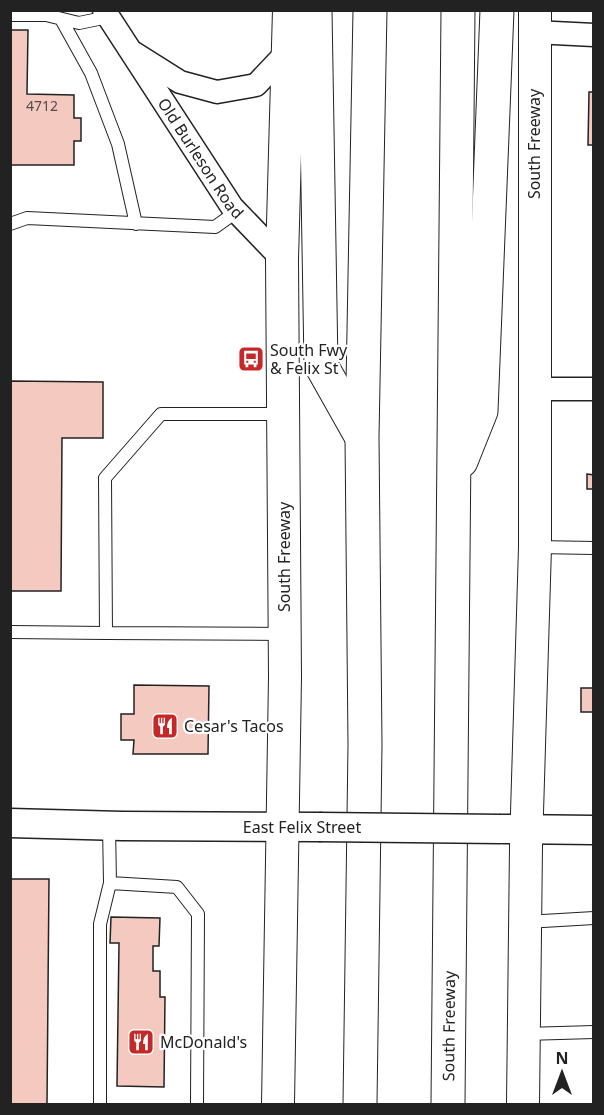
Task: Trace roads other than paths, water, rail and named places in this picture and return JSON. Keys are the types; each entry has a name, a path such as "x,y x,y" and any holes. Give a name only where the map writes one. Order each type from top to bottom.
{"highway":[{"path":"315,10 321,365 362,437"},
{"path":"360,1104 365,745 362,437 370,10"},
{"name":"South Freeway","path":"448,1104 458,10"},
{"path":"454,480 481,411 497,10"}],"main road":[{"name":"South Freeway","path":"278,1104 284,826 285,634 282,260 289,10"},
{"name":"South Freeway","path":"524,1104 525,922 513,829 535,547 534,21"}],"street":[{"name":"Old Burleson Road","path":"106,14 236,212 282,260"},
{"path":"534,21 594,35"},
{"name":"Old Burleson Road","path":"128,49 180,82 217,92 256,85 289,50"},
{"path":"534,389 594,389"},
{"name":"East Felix Street","path":"10,823 109,826 594,830"}],"lane":[{"path":"10,15 46,15 79,23 106,14"},
{"path":"61,19 91,73 118,144 136,224"},
{"path":"10,224 27,218 215,227 236,212"},
{"path":"106,633 105,478 161,414 283,414"},
{"path":"535,547 594,548"},
{"path":"10,632 285,634"},
{"path":"100,1104 100,924 110,883 109,826"},
{"path":"110,883 177,887 198,914 197,1104"},
{"path":"525,922 594,918"},
{"path":"524,1034 594,1032"}],"place":[{"name":"South Fwy & Felix St","path":"251,359"},
{"name":"Cesar's Tacos","path":"165,726"},
{"name":"McDonald's","path":"141,1042"}]}
